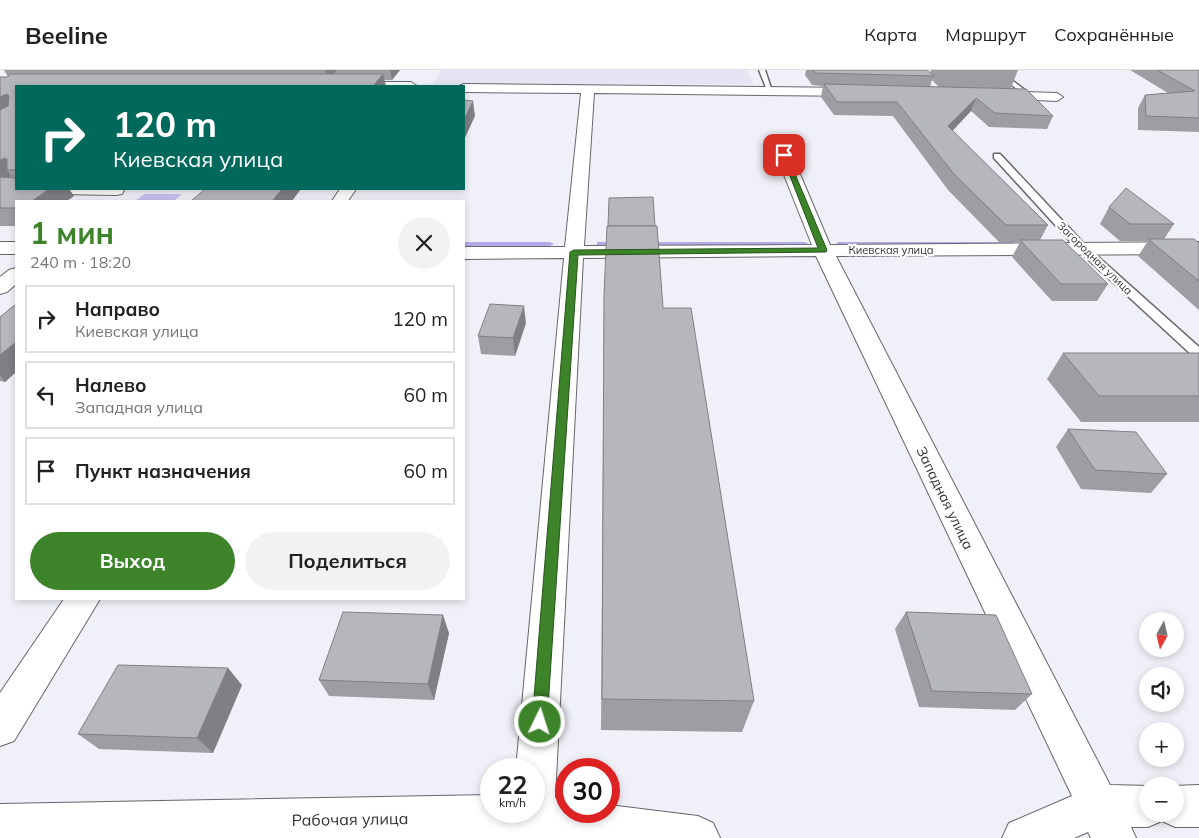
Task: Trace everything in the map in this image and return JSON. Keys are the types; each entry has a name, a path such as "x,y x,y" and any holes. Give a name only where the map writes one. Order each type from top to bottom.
{"street":[{"path":"362,85 413,83"},
{"path":"465,88 874,92"},
{"path":"537,758 574,252 588,89"},
{"path":"987,95 1057,97"},
{"name":"Западная улица","path":"784,155 823,250 1106,822"},
{"path":"15,182 4,189 15,189"},
{"path":"103,200 117,190"},
{"path":"0,248 15,248"},
{"name":"Киевская улица","path":"465,253 1199,248"},
{"path":"0,288 15,275"},
{"path":"0,727 82,600"},
{"path":"1184,806 1199,806"},
{"path":"1024,838 1106,822 1139,809"},
{"name":"Рабочая улица","path":"0,825 480,817"},
{"name":"Рабочая улица","path":"545,818 698,838"}],"lane":[{"path":"762,70 770,90"},
{"path":"994,70 1030,96"},
{"name":"Загородная улица","path":"997,156 1083,248 1199,354"}],"shaded area":[{"path":"441,70 746,70 754,84 433,85"},
{"path":"144,194 182,194 175,200 136,200"}],"building":[{"path":"813,70 927,70 934,76 815,73"},
{"path":"1157,70 1199,70 1199,118 1146,116 1145,95 1195,91"},
{"path":"10,74 383,74 374,85 15,85 15,170 7,170 7,159 0,160 0,110 8,106 9,96 7,94 0,97 0,77 8,77"},
{"path":"824,84 1026,89 1053,116 995,113 976,98 948,126 1048,225 1006,225 954,174 897,102 837,102"},
{"path":"465,100 473,101 465,118"},
{"path":"0,177 15,178 15,190 48,190 33,200 15,200 15,208 0,208"},
{"path":"1126,188 1174,224 1130,224 1109,207"},
{"path":"204,190 281,190 273,200 192,200"},
{"path":"653,197 655,226 608,226 609,198"},
{"path":"607,226 657,226 663,308 691,308 754,701 602,699 604,295"},
{"path":"1148,239 1194,239 1199,243 1199,281"},
{"path":"1020,240 1063,240 1108,284 1061,284"},
{"path":"490,304 524,306 513,338 478,336"},
{"path":"15,305 15,343 0,355 0,317"},
{"path":"1063,353 1199,353 1199,396 1099,396"},
{"path":"1068,429 1136,432 1167,474 1095,470"},
{"path":"343,612 443,615 428,684 319,680"},
{"path":"906,612 996,615 1032,694 932,691"},
{"path":"118,665 228,668 197,738 78,734"}],"waterway":[{"path":"465,244 550,244"},
{"path":"600,244 621,244"},
{"path":"644,244 805,244"},
{"path":"840,244 1013,244"}],"route":[{"path":"540,722 574,252 823,250 784,155"}]}
